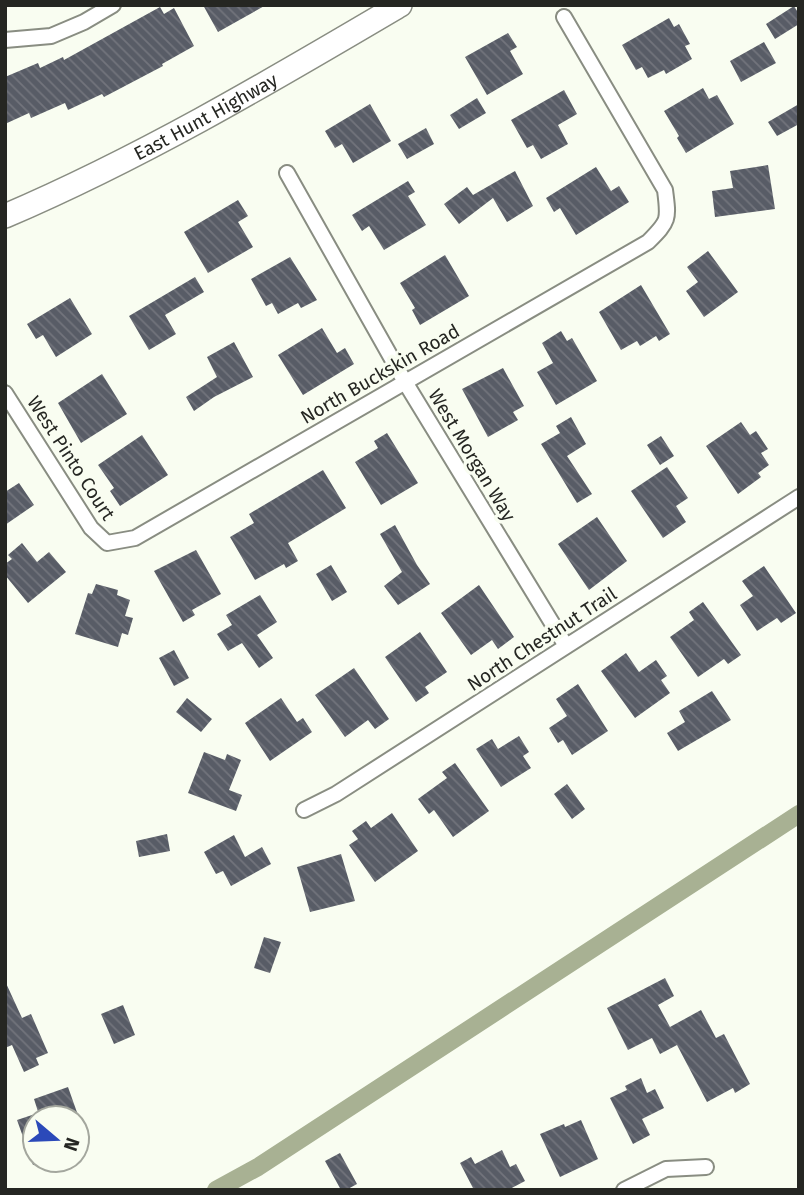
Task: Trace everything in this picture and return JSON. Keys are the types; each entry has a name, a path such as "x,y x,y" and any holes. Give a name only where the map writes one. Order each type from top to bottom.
{"main road":[{"name":"East Hunt Highway","path":"5,216 191,127 400,5"}],"street":[{"path":"5,40 51,36 84,22 113,5"},
{"name":"North Buckskin Road","path":"107,543 135,538 648,242 666,225 668,211 665,190 564,16"},
{"name":"West Morgan Way","path":"287,173 405,382 566,646"},
{"name":"West Pinto Court","path":"5,393 91,528 107,543"},
{"name":"North Chestnut Trail","path":"304,810 336,794 799,497"},
{"path":"624,1190 666,1169 706,1167"}],"building":[{"path":"203,5 266,5 218,32"},
{"path":"794,6 799,14 799,24 775,39 766,24"},
{"path":"160,7 164,14 174,8 194,46 162,64 163,66 104,97 102,94 68,110 65,103 31,118 29,113 5,124 5,77 38,63 40,68 63,57 64,60"},
{"path":"669,18 674,27 679,24 690,44 685,46 692,59 666,74 664,70 648,78 642,67 636,70 622,45"},
{"path":"508,33 517,47 510,51 523,74 487,95 465,57"},
{"path":"764,42 776,63 741,82 730,61"},
{"path":"703,88 709,99 717,95 734,124 686,153 664,111"},
{"path":"564,90 577,114 558,125 568,144 541,159 533,145 527,148 511,120"},
{"path":"477,98 486,113 459,129 450,115"},
{"path":"370,104 391,141 353,163 342,144 335,148 325,131"},
{"path":"799,104 799,124 777,136 768,122"},
{"path":"426,128 434,144 407,159 398,144"},
{"path":"768,165 775,209 715,217 712,191 733,188 730,171"},
{"path":"596,167 611,191 619,186 629,202 576,235 560,208 554,212 546,198"},
{"path":"515,171 533,206 507,222 493,198 459,224 444,204 467,187 473,195"},
{"path":"408,181 415,192 408,196 426,225 384,250 369,226 362,231 352,215"},
{"path":"238,200 248,216 238,222 253,247 208,273 184,232"},
{"path":"708,251 738,292 704,317 686,291 698,282 687,267"},
{"path":"445,255 469,296 420,325 412,310 415,308 400,283"},
{"path":"290,257 317,300 301,308 298,303 278,314 272,303 266,306 251,279"},
{"path":"195,277 204,292 165,315 176,334 149,350 129,316"},
{"path":"641,285 670,334 659,341 656,336 640,346 637,341 621,350 599,312"},
{"path":"70,298 92,334 56,357 43,335 36,339 27,324"},
{"path":"322,328 337,353 345,348 354,364 303,395 278,355"},
{"path":"561,331 567,341 572,338 597,381 556,405 537,372 553,363 542,343"},
{"path":"234,342 253,377 214,397 194,411 186,397 217,377 207,357"},
{"path":"503,368 524,406 513,412 518,420 488,437 462,389"},
{"path":"102,374 127,414 81,443 58,403"},
{"path":"571,417 586,444 567,456 592,494 577,503 541,444 560,433 556,426"},
{"path":"741,422 750,435 756,431 768,449 761,453 769,465 758,473 761,477 738,494 706,446"},
{"path":"387,433 418,483 381,505 355,462 378,448 374,441"},
{"path":"142,435 168,475 120,506 110,491 114,488 98,465"},
{"path":"661,436 674,456 660,465 647,445"},
{"path":"667,467 688,498 676,506 686,522 663,538 631,491"},
{"path":"323,470 346,508 288,543 298,561 286,568 284,564 255,580 230,537 254,523 249,514"},
{"path":"19,483 34,505 5,525 5,492"},
{"path":"597,517 627,561 589,590 558,544"},
{"path":"395,525 430,584 398,605 384,586 402,572 380,534"},
{"path":"22,543 37,562 49,552 66,572 28,603 5,575 5,564 12,559 8,555"},
{"path":"196,550 221,594 192,610 195,615 183,622 154,571"},
{"path":"331,565 347,592 332,601 316,574"},
{"path":"764,566 796,613 781,623 777,618 757,631 740,605 753,596 742,581"},
{"path":"96,584 118,590 117,595 130,600 125,616 133,618 128,635 122,633 118,647 75,634 88,593 92,594"},
{"path":"479,585 514,637 498,649 492,640 471,655 441,613"},
{"path":"260,595 277,622 257,635 273,658 259,668 242,643 228,651 217,634 232,625 226,615"},
{"path":"703,602 741,655 728,664 724,659 698,677 670,637 694,620 689,612"},
{"path":"420,632 447,672 425,687 429,693 416,702 385,657"},
{"path":"174,650 189,678 174,686 159,658"},
{"path":"626,653 639,672 656,660 667,676 661,680 670,693 635,718 601,671"},
{"path":"354,668 389,719 375,729 368,720 345,737 315,695"},
{"path":"578,684 608,731 572,755 563,740 558,743 549,728 567,716 556,699"},
{"path":"712,691 731,720 678,751 667,733 685,722 679,711"},
{"path":"187,698 212,719 201,732 176,712"},
{"path":"281,698 297,722 303,718 312,732 270,761 245,723"},
{"path":"519,736 529,752 523,756 531,768 501,787 476,749 492,739 498,749"},
{"path":"204,752 225,760 227,754 241,760 229,790 242,795 236,811 188,793"},
{"path":"455,763 489,811 453,837 434,810 429,814 418,799 447,778 442,772"},
{"path":"567,784 585,809 572,819 554,794"},
{"path":"392,813 418,851 375,882 349,845 358,839 352,831 366,821 371,828"},
{"path":"167,834 170,851 139,857 136,841"},
{"path":"234,835 245,857 262,847 271,864 231,886 223,871 216,874 204,852"},
{"path":"341,854 355,901 310,912 297,867"},
{"path":"264,937 281,942 270,973 254,968"},
{"path":"665,978 674,996 658,1005 670,1027 701,1010 716,1038 724,1034 750,1084 735,1093 733,1088 707,1102 677,1045 660,1054 652,1038 628,1050 607,1008"},
{"path":"5,981 22,1018 31,1014 48,1053 36,1058 39,1065 24,1072 12,1045 5,1048"},
{"path":"123,1005 135,1035 114,1044 101,1014"},
{"path":"641,1078 647,1093 655,1089 664,1108 642,1119 650,1135 633,1144 610,1098 627,1090 625,1086"},
{"path":"68,1087 74,1104 36,1104 34,1099"},
{"path":"581,1120 598,1159 560,1177 540,1134"},
{"path":"502,1150 510,1167 516,1164 525,1181 508,1190 474,1190 460,1163 471,1157 475,1164"},
{"path":"340,1153 357,1184 346,1190 341,1190 325,1161"}],"waterway":[{"path":"216,1190 258,1167 799,814"}]}
